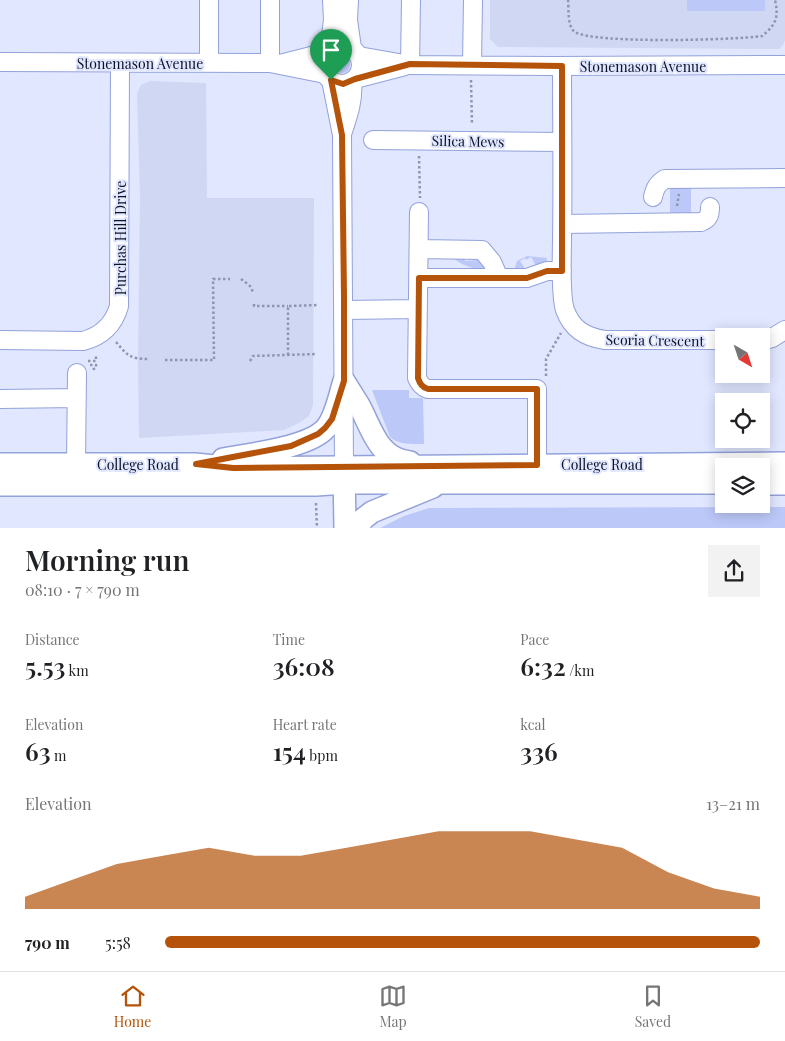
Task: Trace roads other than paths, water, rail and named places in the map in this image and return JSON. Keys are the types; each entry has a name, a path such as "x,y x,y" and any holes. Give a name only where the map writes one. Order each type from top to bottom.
{"main road":[{"path":"196,464 291,446 318,434 332,419 344,381"},
{"path":"344,381 358,403 376,441 389,455 440,474"},
{"name":"College Road","path":"440,474 537,465 785,463"},
{"name":"College Road","path":"0,464 196,464 345,475 440,474 715,483"},
{"path":"358,528 363,518 372,512 440,474"},
{"name":"College Road","path":"0,485 316,485 345,475"},
{"path":"345,475 345,528"},
{"path":"770,484 785,484"}],"street":[{"path":"208,0 209,63"},
{"path":"270,0 275,64"},
{"path":"328,52 333,20 332,0"},
{"path":"342,135 351,107 354,80 360,72 361,65 355,52 348,20 349,0"},
{"path":"410,64 411,0"},
{"path":"472,0 472,64"},
{"path":"345,475 342,135 323,64 324,56 341,45 355,52"},
{"name":"Stonemason Avenue","path":"275,64 328,52"},
{"name":"Stonemason Avenue","path":"355,52 410,64 562,66 785,65"},
{"name":"Stonemason Avenue","path":"0,62 275,64 328,77"},
{"name":"Purchas Hill Drive","path":"0,340 83,341 102,333 114,320 120,296 120,64"},
{"name":"Stonemason Avenue","path":"354,80 410,64"},
{"path":"419,278 527,278 547,271 562,271 562,66"},
{"path":"328,77 343,84 354,80"},
{"name":"Silica Mews","path":"373,140 562,142"},
{"path":"654,222 654,189 658,183 665,179 785,178"},
{"path":"562,224 701,222 707,220 709,216 710,179"},
{"path":"420,207 418,378 424,388 537,389 537,465"},
{"path":"419,249 482,250 492,262 499,278"},
{"name":"Scoria Crescent","path":"562,271 564,308 575,328 584,334 605,340 715,340"},
{"path":"344,310 418,309"},
{"path":"770,338 785,330"},
{"path":"76,464 77,373"},
{"path":"0,399 76,398"}]}
